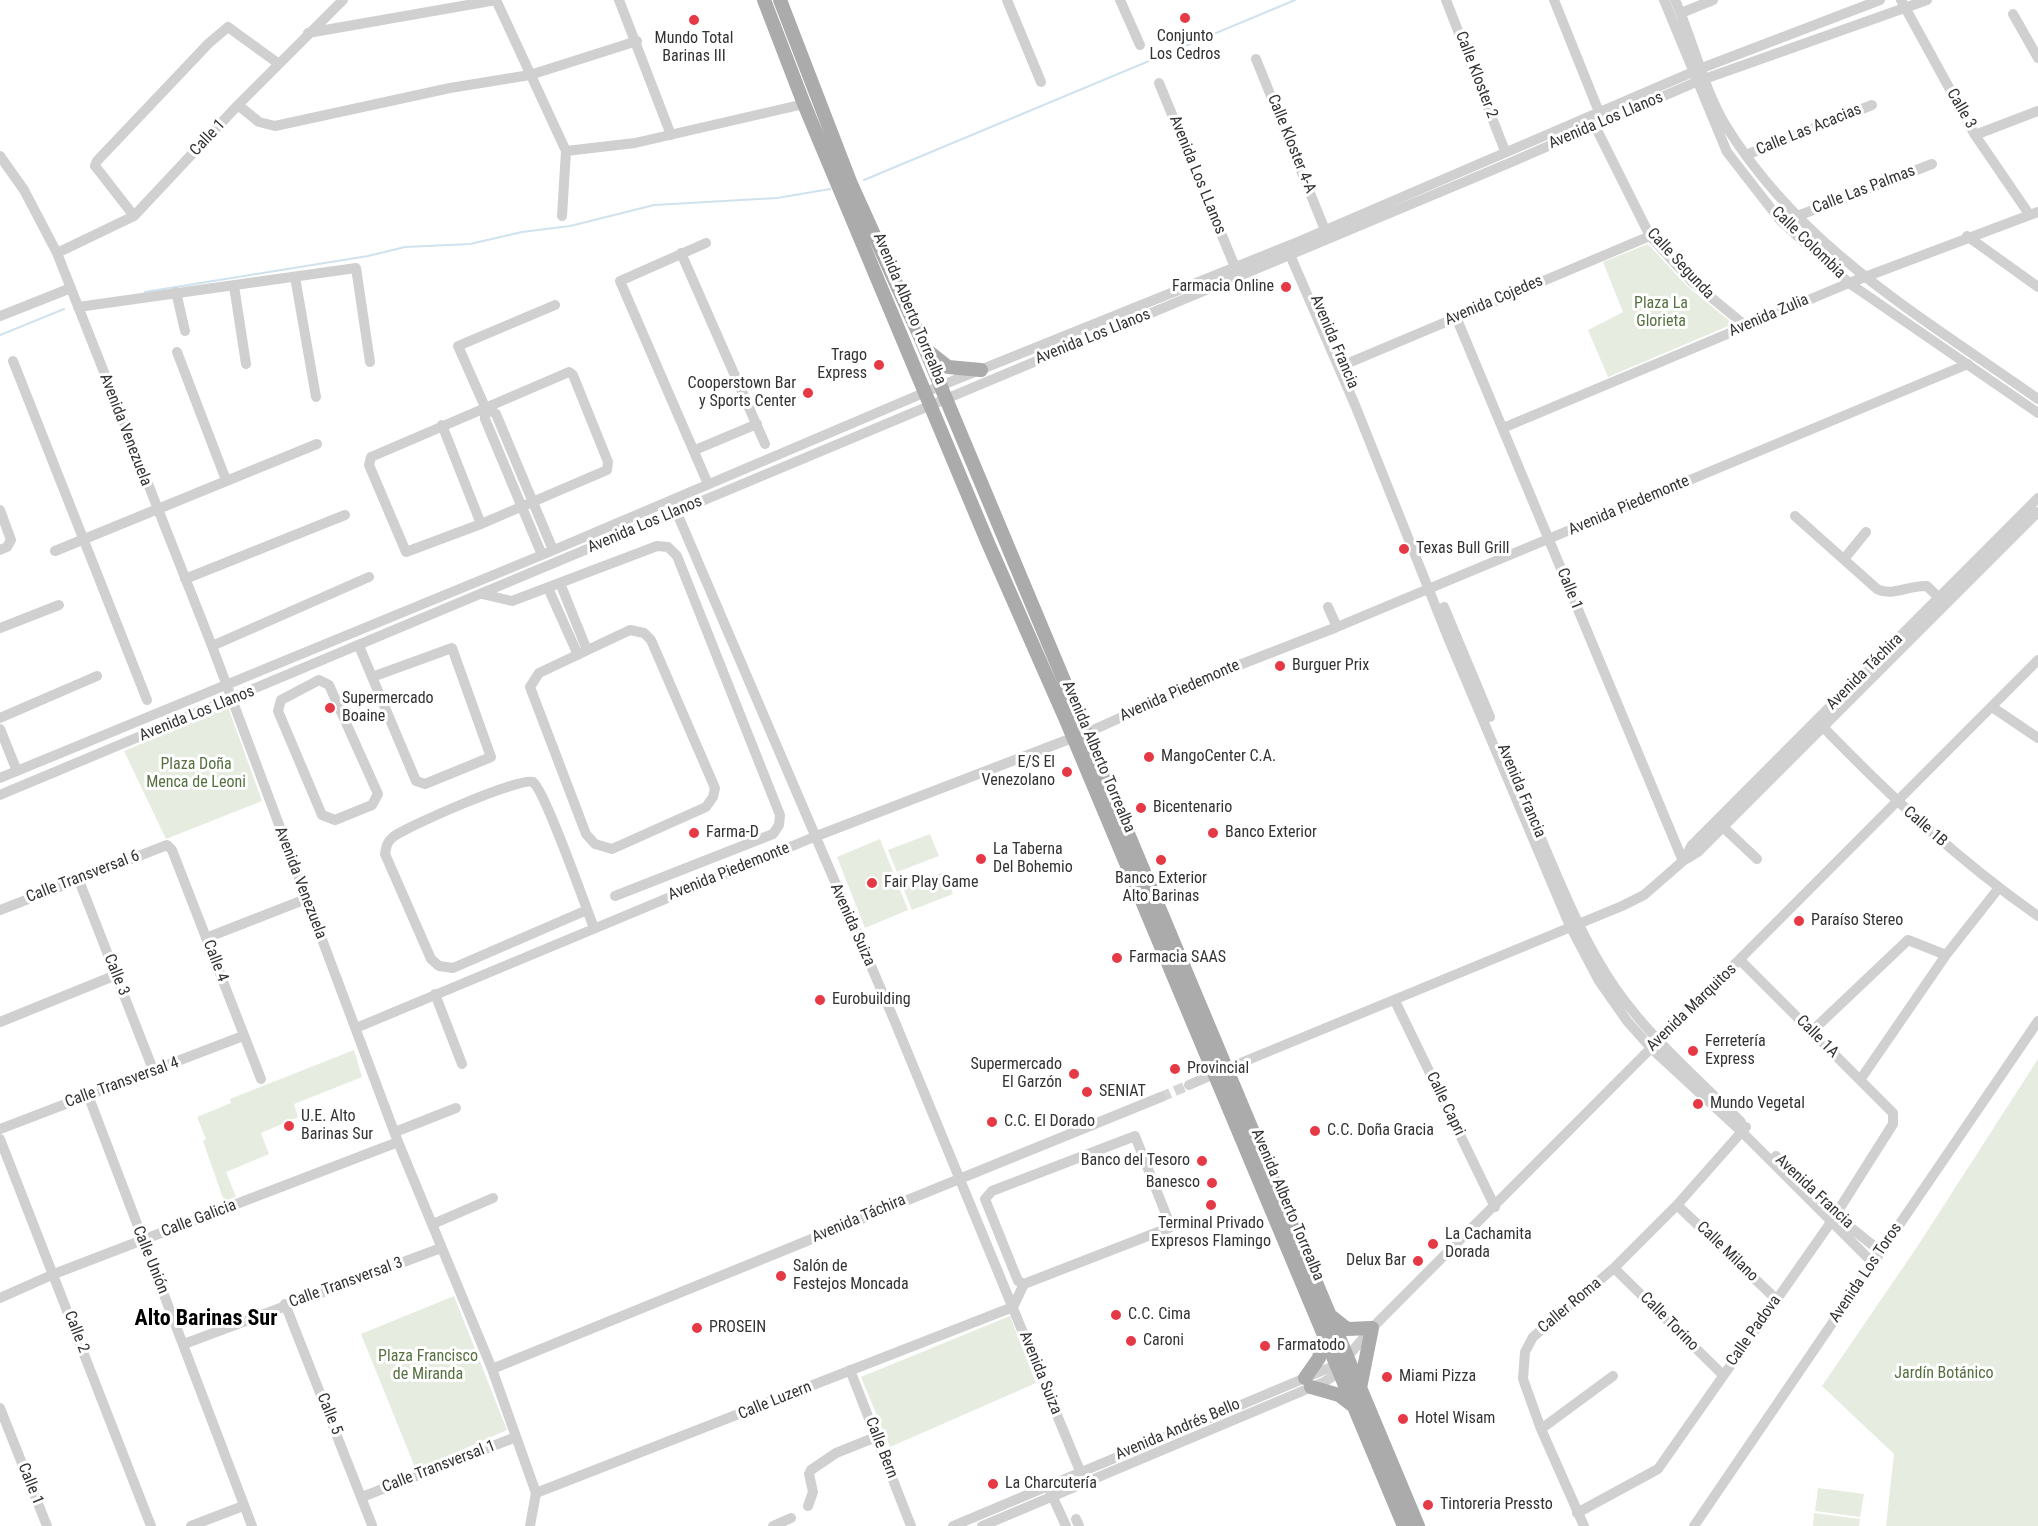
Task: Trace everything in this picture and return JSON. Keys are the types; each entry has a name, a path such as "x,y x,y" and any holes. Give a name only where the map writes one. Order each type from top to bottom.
{"main road":[{"name":"Avenida Alberto Torrealba","path":"764,0 804,104 929,398 1078,735 1220,1072 1324,1335 1360,1390 1418,1526"},
{"name":"Avenida Alberto Torrealba","path":"780,0 851,184 943,392 1078,735"},
{"path":"922,344 945,366 981,370"},
{"name":"Avenida Alberto Torrealba","path":"1220,1072 1329,1314 1354,1408 1404,1526"},
{"path":"1329,1314 1347,1329 1372,1328 1360,1390"},
{"path":"1324,1335 1319,1358 1308,1382 1348,1400 1354,1408"}],"street":[{"name":"Calle 1","path":"57,253 134,216 238,105 343,0"},
{"path":"308,33 496,0 567,151 562,216"},
{"path":"619,0 637,41 671,135"},
{"path":"1007,0 1041,81"},
{"path":"1120,0 1140,45"},
{"name":"Calle Kloster 2","path":"1446,0 1505,150"},
{"path":"1554,0 1599,112"},
{"name":"Calle Colombia","path":"1664,0 1725,124 1746,155 1796,217 1865,278 2038,399"},
{"name":"Calle Colombia","path":"1675,0 1727,152 1780,220 1849,283 2038,413"},
{"path":"1681,13 1713,0"},
{"name":"Avenida Los Llanos","path":"0,795 676,512 943,392 1594,126 1699,75 1880,0"},
{"name":"Avenida Los Llanos","path":"943,392 981,370 1235,267 1291,249 1325,230 1505,150 1599,112 1902,4 1927,0"},
{"name":"Calle 3","path":"1902,4 1976,135 2033,213"},
{"path":"2013,14 2037,54"},
{"path":"134,216 95,166 97,161 209,43 228,27 279,64"},
{"path":"238,105 259,122 275,126 450,88 530,75 637,41"},
{"name":"Calle Kloster 4-A","path":"1256,59 1325,230"},
{"name":"Avenida Los LLanos","path":"1159,83 1235,267"},
{"path":"567,151 635,143 804,104"},
{"name":"Calle Las Acacias","path":"1746,155 1872,105"},
{"path":"1976,135 2038,111"},
{"name":"Calle Segunda","path":"1594,126 1650,236 1691,281 1746,326"},
{"name":"Avenida Venezuela","path":"0,156 24,190 57,253 212,646 225,687 397,1137 492,1369 536,1493"},
{"name":"Calle Las Palmas","path":"1796,217 1932,164"},
{"name":"Avenida Zulia","path":"1503,428 1849,283 1967,236 2033,213"},
{"name":"Avenida Cojedes","path":"1341,366 1650,236"},
{"path":"1967,236 2038,287"},
{"path":"706,243 620,281 708,484"},
{"name":"Avenida Francia","path":"1291,249 1599,981 1627,1021 1655,1044 1744,1129 1873,1263"},
{"path":"681,253 765,444"},
{"path":"78,307 356,268 359,274 370,362"},
{"path":"295,277 316,398"},
{"path":"234,285 246,364"},
{"path":"0,316 71,288"},
{"path":"176,292 185,331"},
{"path":"542,555 528,505 496,414 485,407 458,346 555,305"},
{"name":"Calle 1","path":"1456,317 1683,861"},
{"path":"177,352 226,480"},
{"path":"13,361 147,700"},
{"name":"Avenida Piedemonte","path":"356,1028 814,837 1078,735 1229,669 1337,627 1968,364"},
{"path":"569,372 573,375 609,466 607,470 481,525 406,552 369,465 371,457 485,407 569,372"},
{"name":"Avenida Los Llanos","path":"0,778 225,687 708,484 929,398"},
{"path":"695,450 757,424"},
{"path":"442,425 481,525"},
{"path":"55,551 317,444"},
{"name":"Avenida Táchira","path":"1695,848 2038,498"},
{"name":"Avenida Suiza","path":"672,500 814,837 895,1022 1085,1483"},
{"path":"528,505 553,550"},
{"path":"0,510 11,540 7,547 0,550"},
{"path":"1189,1085 1395,1001 1644,895 1695,848 1723,827 2038,512"},
{"path":"186,579 345,515"},
{"path":"1795,516 1883,592 1888,594 1911,587 1927,586 1939,598"},
{"path":"1844,559 1866,532"},
{"path":"482,594 512,601 657,546 668,547 677,556 780,815 779,825 773,834 615,896"},
{"path":"212,646 369,577"},
{"path":"560,584 583,652"},
{"path":"548,588 583,652"},
{"path":"0,628 59,605"},
{"path":"1328,607 1337,627"},
{"path":"630,630 640,631 649,637 714,784 714,796 706,807 612,849 596,844 586,834 530,691 531,683 538,673 583,652 630,630"},
{"path":"714,651 732,644"},
{"path":"359,646 372,677 416,781 419,784 491,757 452,648 372,677"},
{"name":"Avenida Marquitos","path":"1343,1364 1372,1328 1741,961 2038,660"},
{"path":"290,675 297,690"},
{"path":"0,718 97,676"},
{"path":"319,680 329,685 378,790 374,803 338,820 329,820 322,815 278,711 281,700 297,690 319,680"},
{"path":"1992,707 2036,733"},
{"name":"Calle 1B","path":"1823,727 1897,802 1998,889 2038,916"},
{"path":"0,729 17,771"},
{"path":"587,910 453,968 444,968 431,959 385,854 387,844 392,837 466,802 523,780 533,782 540,789 594,928"},
{"path":"1723,827 1758,859"},
{"name":"Calle Transversal 6","path":"0,910 167,845"},
{"name":"Calle 4","path":"167,845 172,850 261,1079"},
{"name":"Calle 3","path":"78,878 154,1072"},
{"path":"1860,1080 1946,955 1998,889"},
{"path":"206,938 306,899"},
{"path":"1812,1031 1908,940 1946,955"},
{"name":"Calle 1A","path":"1741,961 1893,1113"},
{"path":"0,1022 116,975"},
{"path":"435,994 462,1064"},
{"name":"Calle Capri","path":"1395,1001 1495,1207"},
{"name":"Avenida Los Toros","path":"1694,1526 2038,1021"},
{"name":"Calle Transversal 4","path":"0,1129 154,1072 243,1036"},
{"name":"Calle Unión","path":"88,1095 252,1526"},
{"name":"Avenida Táchira","path":"492,1369 755,1263 958,1177 1161,1097"},
{"name":"Calle Galicia","path":"0,1298 54,1274 142,1241 397,1137 456,1108"},
{"name":"Calle Padova","path":"1577,1513 1658,1469 1833,1219 1893,1124 1893,1113"},
{"name":"Caller Roma","path":"1584,1526 1541,1429 1523,1379 1525,1352 1533,1337 1614,1268 1677,1205 1744,1129"},
{"path":"1013,1307 1024,1284 1171,1227 1135,1136 992,1191 985,1200 1018,1281 1024,1284"},
{"name":"Calle 2","path":"0,1139 151,1526"},
{"path":"433,1224 493,1198"},
{"name":"Calle Milano","path":"1677,1205 1776,1299"},
{"name":"Avenida Francia","path":"1833,1219 1880,1251"},
{"name":"Calle Transversal 3","path":"184,1344 441,1248"},
{"name":"Calle Torino","path":"1614,1268 1723,1375"},
{"name":"Calle 5","path":"285,1305 372,1525"},
{"name":"Calle Luzern","path":"536,1493 729,1420 1013,1307"},
{"name":"Avenida Andrés Bello","path":"982,1526 1085,1483 1343,1364"},
{"name":"Calle Bern","path":"850,1370 911,1526"},
{"path":"1541,1429 1613,1376"},
{"name":"Avenida Andrés Bello","path":"953,1526 1080,1472 1308,1382"},
{"name":"Calle 1","path":"0,1408 47,1526"},
{"name":"Calle Transversal 1","path":"362,1497 516,1437"},
{"path":"808,1506 813,1492 809,1474 811,1470 836,1453 876,1437"},
{"path":"1047,1486 1071,1524"},
{"path":"533,1526 532,1514 536,1493"},
{"path":"191,1526 243,1506"},
{"path":"773,1526 791,1518"}],"green space":[{"name":"Plaza La Glorieta","path":"1648,244 1687,286 1733,324 1608,377 1588,330 1623,312 1603,262"},
{"name":"Plaza Doña Menca de Leoni","path":"228,707 262,801 166,839 124,751"},
{"path":"930,834 939,856 897,872 888,850"},
{"name":"Fair Play Game","path":"880,839 908,910 865,928 837,857"},
{"path":"944,872 953,894 912,910 903,888"},
{"path":"354,1050 362,1077 294,1104 298,1117 261,1133 269,1154 226,1172 236,1197 224,1201 203,1141 206,1139 197,1117 231,1103 230,1099"},
{"name":"Jardín Botánico","path":"2038,1059 2038,1526 1886,1526 1894,1454 1822,1386 1917,1247"},
{"name":"Plaza Francisco de Miranda","path":"454,1296 507,1430 416,1470 361,1334"},
{"path":"1010,1316 1036,1383 890,1447 861,1377"},
{"path":"1818,1488 1864,1494 1860,1517 1815,1511"},
{"path":"1814,1513 1860,1519 1859,1526 1813,1526"}],"waterway":[{"path":"864,180 1295,0"},
{"path":"145,292 368,256 405,247 470,244 522,232 570,226 654,205 777,198 830,189"},
{"path":"0,335 64,309"}],"tunnel":[{"path":"1161,1097 1189,1085"}],"place":[{"name":"Conjunto Los Cedros","path":"1185,18"},
{"name":"Mundo Total Barinas III","path":"694,20"},
{"name":"Farmacia Online","path":"1286,287"},
{"name":"Trago Express","path":"879,365"},
{"name":"Cooperstown Bar y Sports Center","path":"808,393"},
{"name":"Texas Bull Grill","path":"1404,549"},
{"name":"Burguer Prix","path":"1280,666"},
{"name":"Supermercado Boaine","path":"330,708"},
{"name":"MangoCenter C.A.","path":"1149,757"},
{"name":"E/S El Venezolano","path":"1067,772"},
{"name":"Bicentenario","path":"1141,808"},
{"name":"Farma-D","path":"694,833"},
{"name":"Banco Exterior","path":"1213,833"},
{"name":"La Taberna Del Bohemio","path":"981,859"},
{"name":"Banco Exterior Alto Barinas","path":"1161,860"},
{"name":"Fair Play Game","path":"872,883"},
{"name":"Paraíso Stereo","path":"1799,921"},
{"name":"Farmacia SAAS","path":"1117,958"},
{"name":"Eurobuilding","path":"820,1000"},
{"name":"Ferretería Express","path":"1693,1051"},
{"name":"Provincial","path":"1175,1069"},
{"name":"Supermercado El Garzón","path":"1074,1074"},
{"name":"SENIAT","path":"1087,1092"},
{"name":"Mundo Vegetal","path":"1698,1104"},
{"name":"C.C. El Dorado","path":"992,1122"},
{"name":"U.E. Alto Barinas Sur","path":"289,1126"},
{"name":"C.C. Doña Gracia","path":"1315,1131"},
{"name":"Banco del Tesoro","path":"1202,1161"},
{"name":"Banesco","path":"1212,1183"},
{"name":"Terminal Privado Expresos Flamingo","path":"1211,1205"},
{"name":"La Cachamita Dorada","path":"1433,1244"},
{"name":"Delux Bar","path":"1418,1261"},
{"name":"Salón de Festejos Moncada","path":"781,1276"},
{"name":"C.C. Cima","path":"1116,1315"},
{"name":"PROSEIN","path":"697,1328"},
{"name":"Caroni","path":"1131,1341"},
{"name":"Farmatodo","path":"1265,1346"},
{"name":"Miami Pizza","path":"1387,1377"},
{"name":"Hotel Wisam","path":"1403,1419"},
{"name":"La Charcutería","path":"993,1484"},
{"name":"Tintoreria Pressto","path":"1428,1505"}],"district":[{"name":"Alto Barinas Sur","path":"206,1319"}]}
